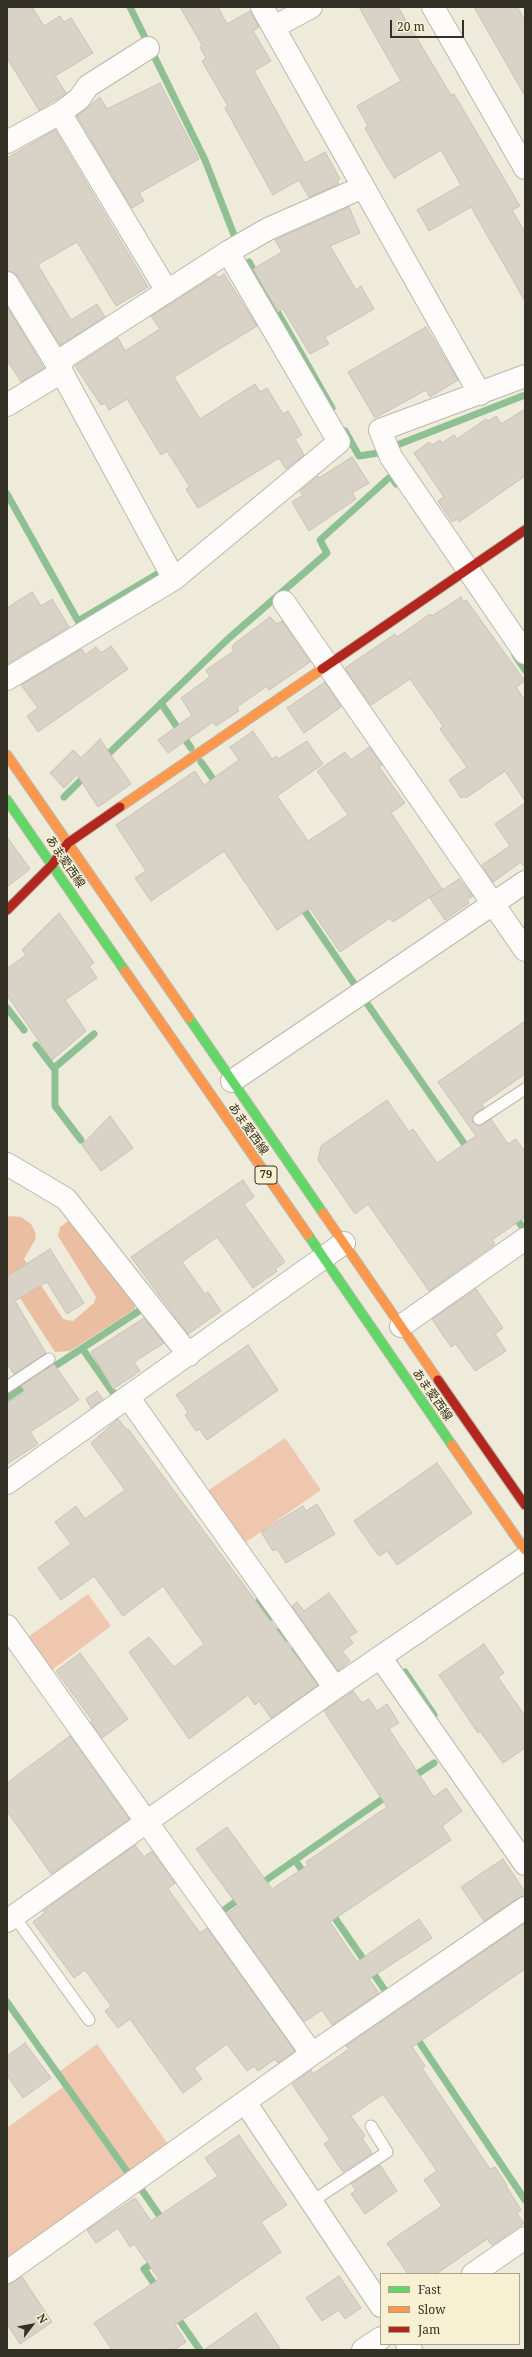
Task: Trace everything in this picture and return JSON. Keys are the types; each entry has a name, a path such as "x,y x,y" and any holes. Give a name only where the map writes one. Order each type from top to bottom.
{"main road":[{"path":"7,910 52,865 68,843 329,666 525,530"},
{"name":"あま愛西線","path":"7,755 525,1505"},
{"name":"あま愛西線","path":"7,800 525,1550"}],"street":[{"path":"262,7 480,394"},
{"path":"274,28 311,7"},
{"path":"433,7 525,168"},
{"path":"7,142 60,113 79,99 88,86 148,48"},
{"path":"60,113 167,291"},
{"path":"7,405 55,376 60,369 65,356 228,252 268,229 363,186"},
{"path":"7,679 174,579 339,442 228,252"},
{"path":"7,283 60,369 174,579"},
{"path":"525,376 380,430 391,457 525,653"},
{"path":"284,602 525,950"},
{"path":"232,1081 525,882"},
{"path":"7,1164 66,1199 189,1355"},
{"path":"401,1326 525,1239"},
{"path":"7,1483 324,1259 344,1243"},
{"path":"128,1397 335,1688"},
{"path":"11,1919 335,1688 525,1558"},
{"path":"7,1626 312,2054"},
{"path":"380,1658 525,1864"},
{"path":"7,2272 312,2054 525,1908"},
{"path":"245,2102 380,2305"},
{"path":"474,2273 525,2238"},
{"path":"363,2350 380,2339"}],"lane":[{"path":"479,1119 525,1088"},
{"path":"7,1387 49,1359"},
{"path":"11,1919 89,2020"},
{"path":"311,2202 387,2152 371,2126"}],"shaded area":[{"path":"9,1216 21,1217 31,1224 36,1234 35,1240 24,1259 63,1319 73,1321 94,1303 96,1297 58,1236 60,1227 68,1221 72,1221 135,1299 135,1309 70,1351 55,1352 7,1278 7,1218"},
{"path":"285,1438 321,1490 242,1545 206,1492"},
{"path":"88,1594 111,1626 52,1670 28,1637"},
{"path":"97,2044 168,2144 130,2171 59,2072"},
{"path":"63,2087 127,2178 7,2264 7,2128"}],"building":[{"path":"7,7 32,7 44,26 60,16 64,22 71,18 93,53 55,76 66,93 39,110 7,58"},
{"path":"180,7 218,7 227,24 250,11 259,27 253,31 271,61 254,71 305,163 325,152 340,179 337,181 339,184 309,197 299,180 273,195 225,108 228,106 202,61 206,58 200,47 202,45"},
{"path":"359,7 398,7 451,95 454,94 520,206 512,210 525,232 525,301 471,207 429,231 417,210 461,185 441,150 394,178 380,155 365,128 368,126 357,106 401,81"},
{"path":"474,7 517,7 525,20 525,96"},
{"path":"160,83 199,159 139,193 144,201 132,208 77,116 100,97 107,109"},
{"path":"55,130 148,287 116,306 77,242 42,262 38,265 71,320 97,304 105,317 60,345 18,276 7,271 7,158"},
{"path":"349,207 360,233 330,246 356,290 361,286 374,309 325,337 329,344 310,354 283,309 278,312 253,269 282,252 275,240"},
{"path":"224,274 257,326 174,377 200,419 255,384 260,392 267,388 283,414 288,411 302,435 295,439 304,455 286,469 279,458 198,508 186,489 190,487 167,451 161,455 127,399 109,410 105,403 101,405 75,366 118,338 125,351 160,329 151,316 216,275 218,278"},
{"path":"7,307 44,368 21,382 7,360"},
{"path":"426,327 458,380 430,397 426,390 375,418 348,372"},
{"path":"525,409 525,476 459,522 457,519 452,522 438,501 444,497 414,453 429,442 432,445 440,440 442,443 454,435 457,439 486,419 488,421 496,416 501,424"},
{"path":"352,457 369,483 352,493 356,499 309,531 292,502 303,495 300,491 318,476 319,478"},
{"path":"32,592 41,606 52,599 69,627 7,664 7,608"},
{"path":"461,597 463,602 466,600 525,681 516,687 525,701 525,801 505,771 466,798 465,796 461,798 449,780 467,767 440,729 443,726 410,679 371,705 345,668 395,634 397,637 430,614 432,616"},
{"path":"270,617 277,624 282,621 310,662 269,690 267,686 237,707 239,711 216,726 213,722 168,753 158,740 192,715 181,698 210,677 206,670 234,651 232,648 234,644"},
{"path":"111,646 128,669 38,732 27,716 38,708 21,685 82,649 85,655 96,647 101,653"},
{"path":"325,682 341,707 304,733 287,708"},
{"path":"253,731 272,759 276,756 278,759 307,741 323,764 277,796 308,841 348,815 317,771 345,752 351,760 369,747 382,765 379,767 405,803 391,813 442,889 393,922 390,918 340,952 310,908 277,930 224,851 151,901 135,878 146,871 116,825 195,771 204,785 239,760 230,747"},
{"path":"100,739 131,784 98,807 77,775 64,788 50,773 73,750 81,758"},
{"path":"525,803 525,868 521,862 493,882 482,865 510,846 495,824"},
{"path":"7,837 30,869 7,887"},
{"path":"459,879 473,896 467,900 469,903 445,920 430,898"},
{"path":"59,913 94,963 89,966 97,978 65,1000 86,1031 52,1060 7,995 7,969 26,955 22,950"},
{"path":"525,1021 525,1074 482,1104 484,1108 475,1113 472,1119 473,1123 479,1126 491,1119 508,1144 516,1139 525,1152 525,1217 492,1240 495,1244 429,1291 368,1204 355,1214 318,1160 321,1146 387,1100 409,1132 413,1129 437,1163 476,1136 438,1082"},
{"path":"110,1116 133,1148 101,1171 82,1145"},
{"path":"243,1180 254,1197 244,1204 285,1262 275,1269 277,1271 253,1288 217,1237 182,1262 205,1294 208,1292 221,1311 188,1334 131,1257"},
{"path":"50,1249 84,1303 67,1314 47,1282 15,1301 46,1353 14,1374 7,1363 7,1276"},
{"path":"476,1289 503,1328 495,1334 506,1351 475,1371 456,1344 451,1347 432,1319"},
{"path":"144,1318 164,1343 134,1362 140,1371 113,1389 91,1352"},
{"path":"248,1345 278,1390 207,1440 199,1429 196,1431 185,1415 188,1412 176,1395"},
{"path":"54,1364 79,1400 30,1432 38,1444 7,1464 7,1403 25,1392 21,1386"},
{"path":"97,1391 103,1399 91,1408 86,1399"},
{"path":"118,1419 127,1430 128,1429 318,1685 271,1718 259,1701 255,1705 248,1695 189,1739 129,1652 149,1637 174,1667 204,1644 163,1586 123,1616 94,1576 61,1600 38,1568 71,1544 55,1522 76,1506 85,1519 125,1490 91,1443"},
{"path":"437,1463 472,1513 397,1565 387,1551 379,1556 354,1521"},
{"path":"317,1504 335,1534 286,1563 277,1549 273,1551 261,1532 303,1506 306,1511"},
{"path":"329,1593 357,1632 349,1637 353,1643 342,1651 350,1661 338,1671 292,1606 297,1602 304,1611"},
{"path":"484,1644 504,1673 498,1677 525,1716 525,1748 503,1763 480,1731 478,1733 439,1675"},
{"path":"80,1653 128,1719 102,1738 91,1722 92,1720 56,1671"},
{"path":"353,1691 362,1703 369,1699 377,1711 387,1704 399,1723 389,1729 434,1797 446,1788 462,1811 442,1826 451,1840 330,1922 357,1962 419,1919 432,1938 369,1979 379,1993 332,2025 322,2010 304,2022 227,1914 238,1906 196,1849 227,1827 272,1889 308,1865 306,1862 387,1807 324,1711"},
{"path":"70,1736 129,1819 51,1874 7,1811 7,1783"},
{"path":"135,1845 144,1857 152,1851 175,1883 168,1889 200,1933 207,1928 295,2051 278,2063 275,2059 258,2071 254,2066 247,2071 227,2044 194,2068 202,2079 183,2093 130,2019 118,2028 105,2011 111,2006 85,1970 74,1978 33,1922 45,1913 43,1911"},
{"path":"503,1859 525,1892 525,1896 518,1898 484,1921 461,1887"},
{"path":"525,1923 525,1969 412,2047 425,2066 422,2068 490,2169 495,2167 507,2185 506,2186 521,2210 517,2213 524,2223 492,2245 487,2239 437,2273 407,2273 387,2243 442,2206 424,2180 437,2171 383,2094 351,2116 365,2136 362,2138 372,2153 343,2172 324,2144 330,2140 292,2084 311,2070 313,2074 349,2049 346,2046"},
{"path":"25,2043 51,2078 23,2098 7,2075 7,2056"},
{"path":"239,2135 287,2205 261,2222 281,2252 175,2325 186,2342 174,2350 112,2350 94,2323 159,2279 134,2244 130,2247 118,2228 96,2243 87,2230 135,2198 151,2221 218,2176 205,2158"},
{"path":"380,2165 397,2191 365,2214 351,2194 356,2190 351,2184"},
{"path":"339,2276 361,2308 345,2319 339,2310 322,2321 306,2298"},
{"path":"22,2277 52,2322 20,2344 7,2324 7,2286"},
{"path":"256,2313 281,2350 204,2350"}],"waterway":[{"path":"130,7 205,160 234,235"},
{"path":"249,262 332,408"},
{"path":"397,445 525,395"},
{"path":"345,431 359,456 378,453"},
{"path":"103,759 229,638 327,553 320,540 391,476 396,484"},
{"path":"7,494 78,621 159,573"},
{"path":"515,655 525,670"},
{"path":"161,703 191,748"},
{"path":"201,762 218,786"},
{"path":"64,797 87,774"},
{"path":"300,904 355,985"},
{"path":"366,1002 470,1152"},
{"path":"7,1008 24,1030"},
{"path":"54,1068 94,1034"},
{"path":"36,1045 55,1070 55,1106 81,1140"},
{"path":"514,1215 525,1231"},
{"path":"49,1370 142,1309"},
{"path":"82,1348 114,1394"},
{"path":"7,1398 30,1383"},
{"path":"259,1601 271,1617"},
{"path":"280,1631 286,1638"},
{"path":"294,1650 299,1657"},
{"path":"308,1669 321,1689"},
{"path":"405,1672 434,1715"},
{"path":"411,1778 434,1763"},
{"path":"259,1885 390,1794"},
{"path":"295,1860 306,1876"},
{"path":"224,1910 242,1897"},
{"path":"330,1911 384,1989"},
{"path":"7,2002 128,2173"},
{"path":"414,2034 525,2200"},
{"path":"139,2186 164,2222"},
{"path":"157,2260 144,2269 159,2291"},
{"path":"175,2314 200,2350"}],"traffic: fast":[{"path":"7,800 125,971"},
{"path":"189,1018 323,1213"},
{"path":"308,1235 452,1445"}],"traffic: slow":[{"path":"120,807 322,669"},
{"path":"7,755 189,1018"},
{"path":"125,971 308,1235"},
{"path":"323,1213 438,1380"},
{"path":"452,1445 525,1550"}],"traffic: jam":[{"path":"322,669 525,530"},
{"path":"7,910 52,865 68,843 120,807"},
{"path":"438,1380 525,1505"}]}
